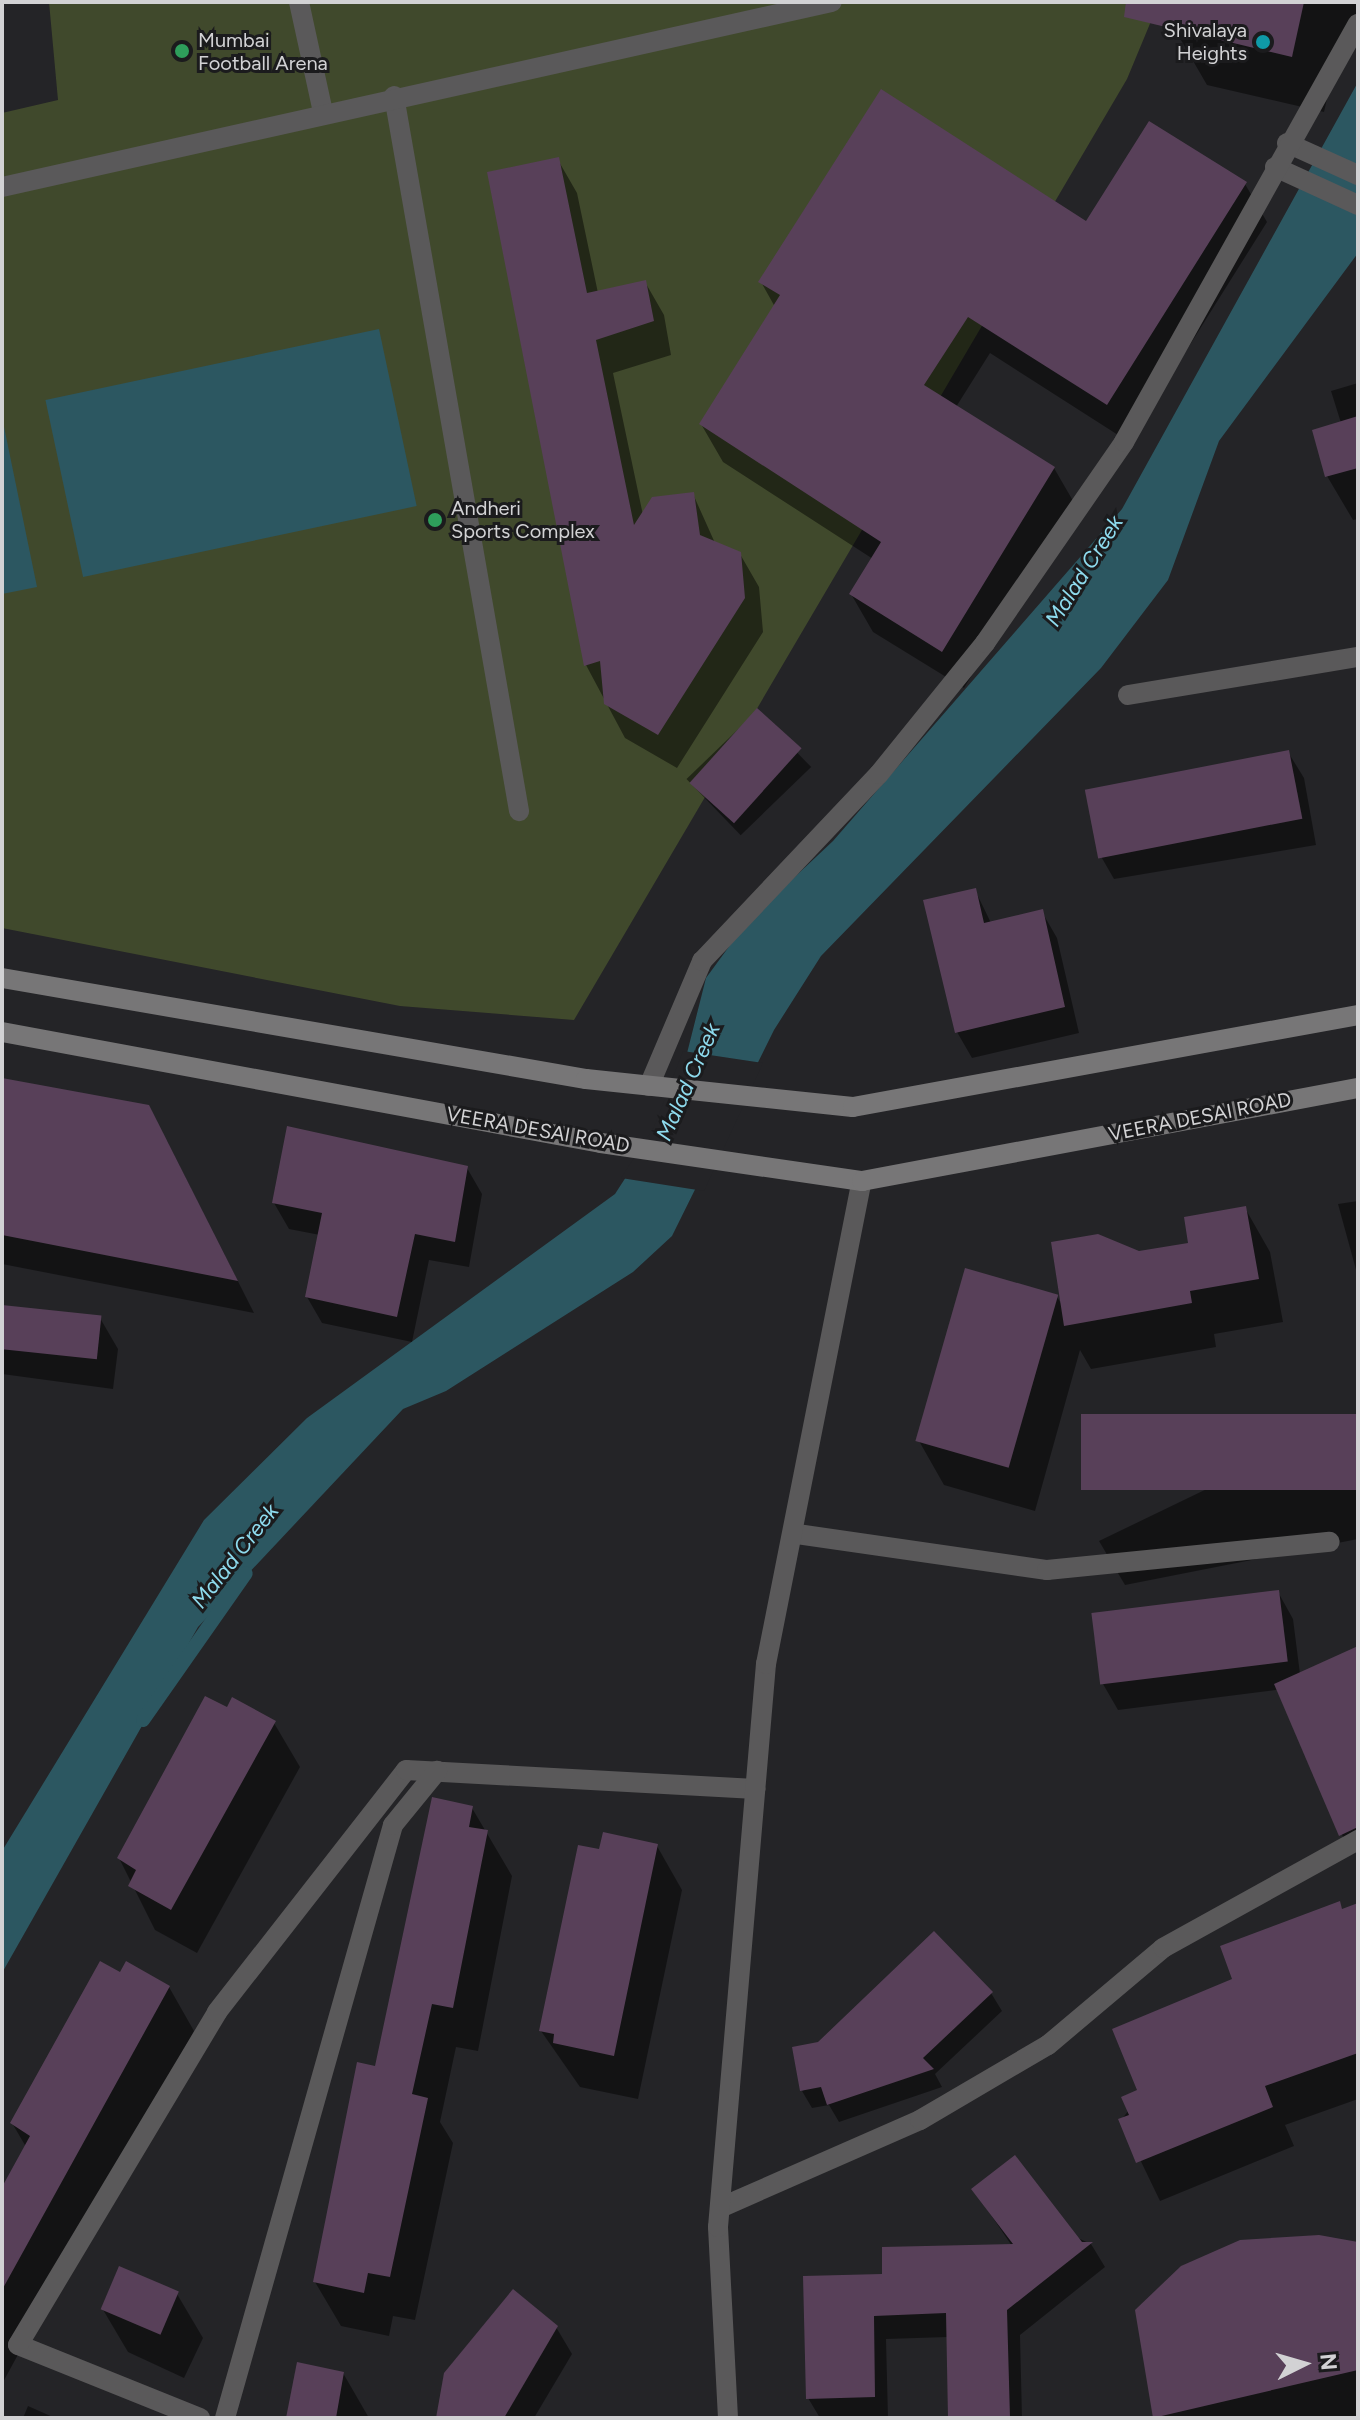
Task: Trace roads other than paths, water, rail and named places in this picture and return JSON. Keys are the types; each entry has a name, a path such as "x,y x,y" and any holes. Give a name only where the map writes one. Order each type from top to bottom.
{"street":[{"path":"299,2 323,112"},
{"path":"2,187 394,96 832,2"},
{"path":"649,1086 702,961 879,774 985,643 1124,442 1287,143 1358,24"},
{"path":"394,96 519,811"},
{"path":"1287,143 1358,175"},
{"path":"1275,167 1358,205"},
{"path":"1128,695 1358,657"},
{"path":"2,978 649,1086 853,1107 1358,1015"},
{"name":"VEERA DESAI ROAD","path":"2,1032 601,1143 862,1181 1358,1088"},
{"path":"728,2418 722,2207 766,1664 797,1534 862,1181"},
{"path":"797,1534 1047,1570 1330,1542"},
{"path":"200,2418 18,2345 217,2012 406,1770 755,1789"},
{"path":"225,2418 393,1825 437,1771"},
{"path":"722,2207 920,2120 1048,2045 1163,1948 1358,1840"}],"water":[{"path":"1358,82 1358,253 1219,441 1168,580 1101,668 821,956 774,1030 672,1236 633,1272 446,1391 403,1409 198,1627 2,1973 2,1851 204,1520 307,1418 615,1194 657,1129 683,1069 706,978 747,922 833,841 1122,509"},
{"path":"379,329 417,506 83,577 45,400"},
{"path":"2,417 37,587 2,594"}],"waterway":[{"name":"Malad Creek","path":"143,1720 246,1573"}],"place":[{"name":"Shivalaya Heights","path":"1263,42"},
{"name":"Mumbai Football Arena","path":"182,51"},
{"name":"Andheri Sports Complex","path":"435,520"}]}
